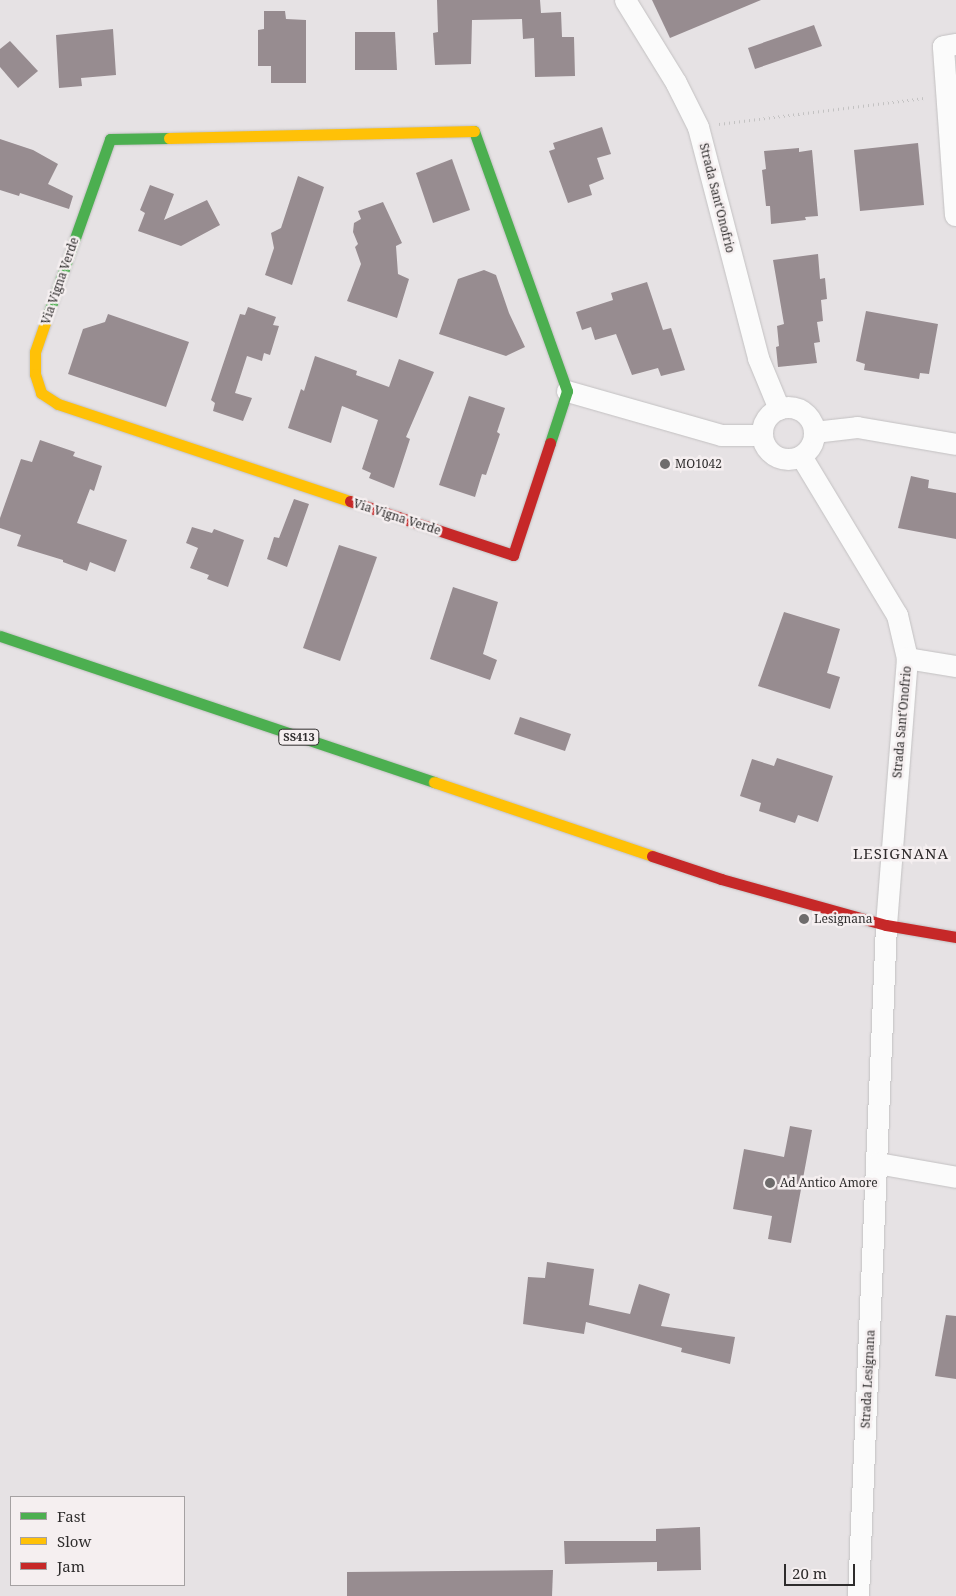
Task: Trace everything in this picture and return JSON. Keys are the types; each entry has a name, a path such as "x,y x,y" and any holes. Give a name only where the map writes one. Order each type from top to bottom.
{"street":[{"name":"Strada Sant'Onofrio","path":"625,0 676,83 698,127 758,358 779,409"},
{"path":"955,215 943,46 956,44"},
{"name":"Via Vigna Verde","path":"474,131 567,391 513,555 58,404 41,393 35,374 35,352 110,140 474,131"},
{"path":"567,391 720,435 762,435"},
{"path":"795,408 809,416 814,432 811,446 801,456 793,459 776,456 764,443 762,435 766,419 779,409 795,408"},
{"path":"814,432 857,427 956,444"},
{"name":"Strada Sant'Onofrio","path":"801,456 897,615 908,658 886,925"},
{"name":"SS413","path":"0,636 695,870 886,925 956,937"},
{"path":"908,658 956,666"},
{"name":"Strada Lesignana","path":"858,1596 886,925"},
{"path":"877,1163 956,1177"}],"path":[{"path":"698,127 947,95"}],"building":[{"path":"437,0 540,0 541,13 561,12 562,37 574,37 575,76 535,77 534,38 523,39 522,19 472,20 471,64 435,65 433,33 438,32"},
{"path":"652,0 761,0 670,38"},
{"path":"264,11 285,11 286,19 306,20 306,83 271,83 271,66 258,66 258,30 264,29"},
{"path":"814,25 822,46 755,69 748,48"},
{"path":"113,29 116,75 81,78 82,86 59,88 56,35"},
{"path":"355,32 395,32 397,70 355,70"},
{"path":"10,41 38,71 18,88 0,67 0,49"},
{"path":"602,127 611,154 597,158 604,179 589,185 592,195 568,203 549,151 555,149 553,143"},
{"path":"0,139 33,150 58,164 48,184 73,196 69,209 20,193 19,196 0,190"},
{"path":"918,143 924,205 860,211 854,150"},
{"path":"799,148 799,152 812,150 818,216 805,217 806,220 771,224 770,206 766,206 762,170 766,169 764,151"},
{"path":"452,159 470,210 433,223 416,173"},
{"path":"298,176 324,187 292,285 265,275 274,248 271,233 281,228"},
{"path":"150,185 174,194 164,220 207,200 220,225 181,246 138,231 145,213 140,210"},
{"path":"383,202 402,243 396,246 398,274 409,279 397,318 347,301 361,264 355,247 358,244 353,232 354,223 361,219 358,211"},
{"path":"818,254 820,279 825,278 827,299 821,300 823,321 817,322 820,342 814,343 817,363 778,367 776,347 779,346 777,326 784,324 773,260"},
{"path":"484,270 496,275 509,313 525,347 506,356 439,334 458,279"},
{"path":"647,282 663,330 671,328 685,370 661,376 658,368 632,375 616,334 595,340 591,327 582,330 576,312 613,300 611,293"},
{"path":"248,307 276,317 273,325 279,326 270,355 264,353 262,361 247,356 235,393 252,398 243,421 213,411 215,403 211,400 240,314 245,315"},
{"path":"866,311 938,324 929,374 920,373 919,379 864,370 865,364 856,361"},
{"path":"108,314 189,342 166,407 68,374 83,329 105,322"},
{"path":"315,356 357,371 356,375 389,387 399,359 434,372 406,437 410,439 394,488 369,478 371,473 362,469 378,420 342,406 331,443 288,428 301,389 304,391"},
{"path":"469,396 505,408 497,432 500,434 486,475 482,474 475,497 439,485"},
{"path":"40,440 75,452 73,456 102,466 94,491 90,489 77,523 127,540 115,572 90,562 87,571 63,562 63,560 17,546 21,535 0,528 0,518 21,459 32,462"},
{"path":"911,476 929,480 928,488 956,493 956,539 898,528"},
{"path":"294,499 309,504 287,567 267,559 274,537 279,538"},
{"path":"192,527 212,533 214,529 244,540 228,587 207,579 209,575 190,568 198,548 186,543"},
{"path":"339,545 377,557 340,661 303,648"},
{"path":"453,587 498,602 483,654 497,660 490,680 430,659"},
{"path":"784,612 840,629 827,673 840,677 830,709 758,686"},
{"path":"520,717 571,734 565,751 514,734"},
{"path":"777,758 833,776 818,822 798,815 795,823 759,811 761,803 740,796 752,759 774,766"},
{"name":"Ad Antico Amore","path":"790,1126 812,1130 791,1243 768,1239 772,1216 733,1209 744,1149 784,1157"},
{"path":"547,1262 594,1269 589,1305 630,1314 639,1284 670,1294 661,1326 735,1337 730,1364 681,1352 682,1348 586,1322 584,1334 523,1324 528,1277 545,1278"},
{"path":"946,1315 956,1316 956,1379 935,1376"},
{"path":"700,1527 701,1570 657,1571 657,1562 565,1564 564,1541 656,1541 656,1529"},
{"path":"553,1570 552,1596 347,1596 347,1572"}],"traffic: fast":[{"path":"474,131 567,391 550,443"},
{"path":"46,320 110,139 169,138"},
{"path":"0,636 434,782"}],"traffic: slow":[{"path":"169,138 474,131"},
{"path":"46,320 35,352 35,374 41,393 58,404 350,501"},
{"path":"434,782 652,856"}],"traffic: jam":[{"path":"350,501 513,555 550,443"},
{"path":"652,856 721,879 886,925 956,937"}],"place":[{"name":"MO1042","path":"665,464"},
{"name":"Lesignana","path":"804,919"},
{"name":"Ad Antico Amore","path":"770,1183"}],"district":[{"name":"LESIGNANA","path":"901,854"}]}
